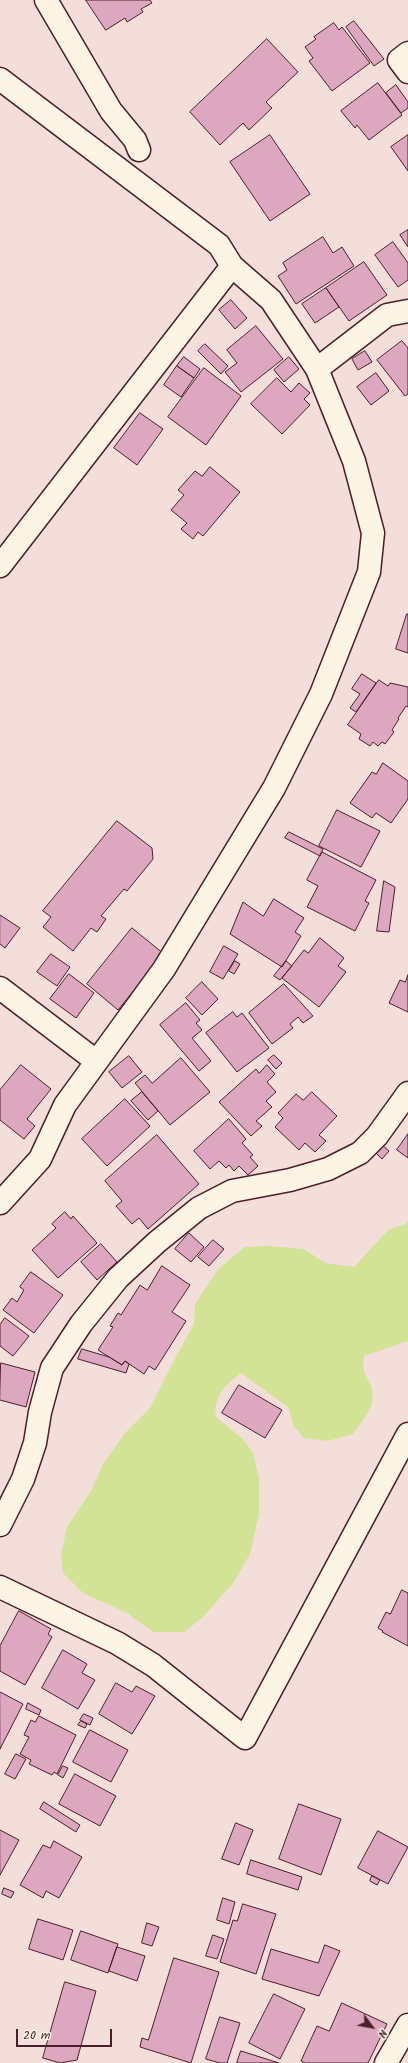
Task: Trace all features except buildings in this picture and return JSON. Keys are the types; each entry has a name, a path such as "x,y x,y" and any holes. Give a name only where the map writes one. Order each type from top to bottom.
{"street":[{"path":"46,0 111,111 135,140 139,150"},
{"path":"408,53 399,60 408,72"},
{"path":"0,79 219,246 232,266 272,300 317,369 354,461 373,533 369,572 321,694 274,788 164,969 96,1061 65,1106 40,1159 0,1203"},
{"path":"0,566 232,266"},
{"path":"317,369 387,315 408,311"},
{"path":"0,988 96,1061"},
{"path":"0,1525 22,1479 35,1443 40,1412 52,1368 81,1324 118,1278 157,1242 199,1208 232,1192 290,1180 320,1171 360,1153 377,1136 408,1093"},
{"path":"0,1587 117,1644 153,1665 245,1738 408,1434"},
{"path":"386,2063 408,2025"}],"green space":[{"path":"408,1220 408,1341 364,1356 364,1372 371,1386 373,1399 368,1412 353,1434 328,1441 304,1438 293,1425 289,1408 241,1373 221,1392 217,1403 216,1417 243,1439 253,1453 259,1479 259,1514 250,1554 234,1582 202,1618 184,1632 153,1632 127,1613 83,1593 63,1573 61,1554 67,1527 91,1491 103,1464 126,1432 150,1408 194,1324 195,1304 219,1268 245,1247 269,1246 304,1249 325,1263 354,1267 388,1230 405,1224"}]}
